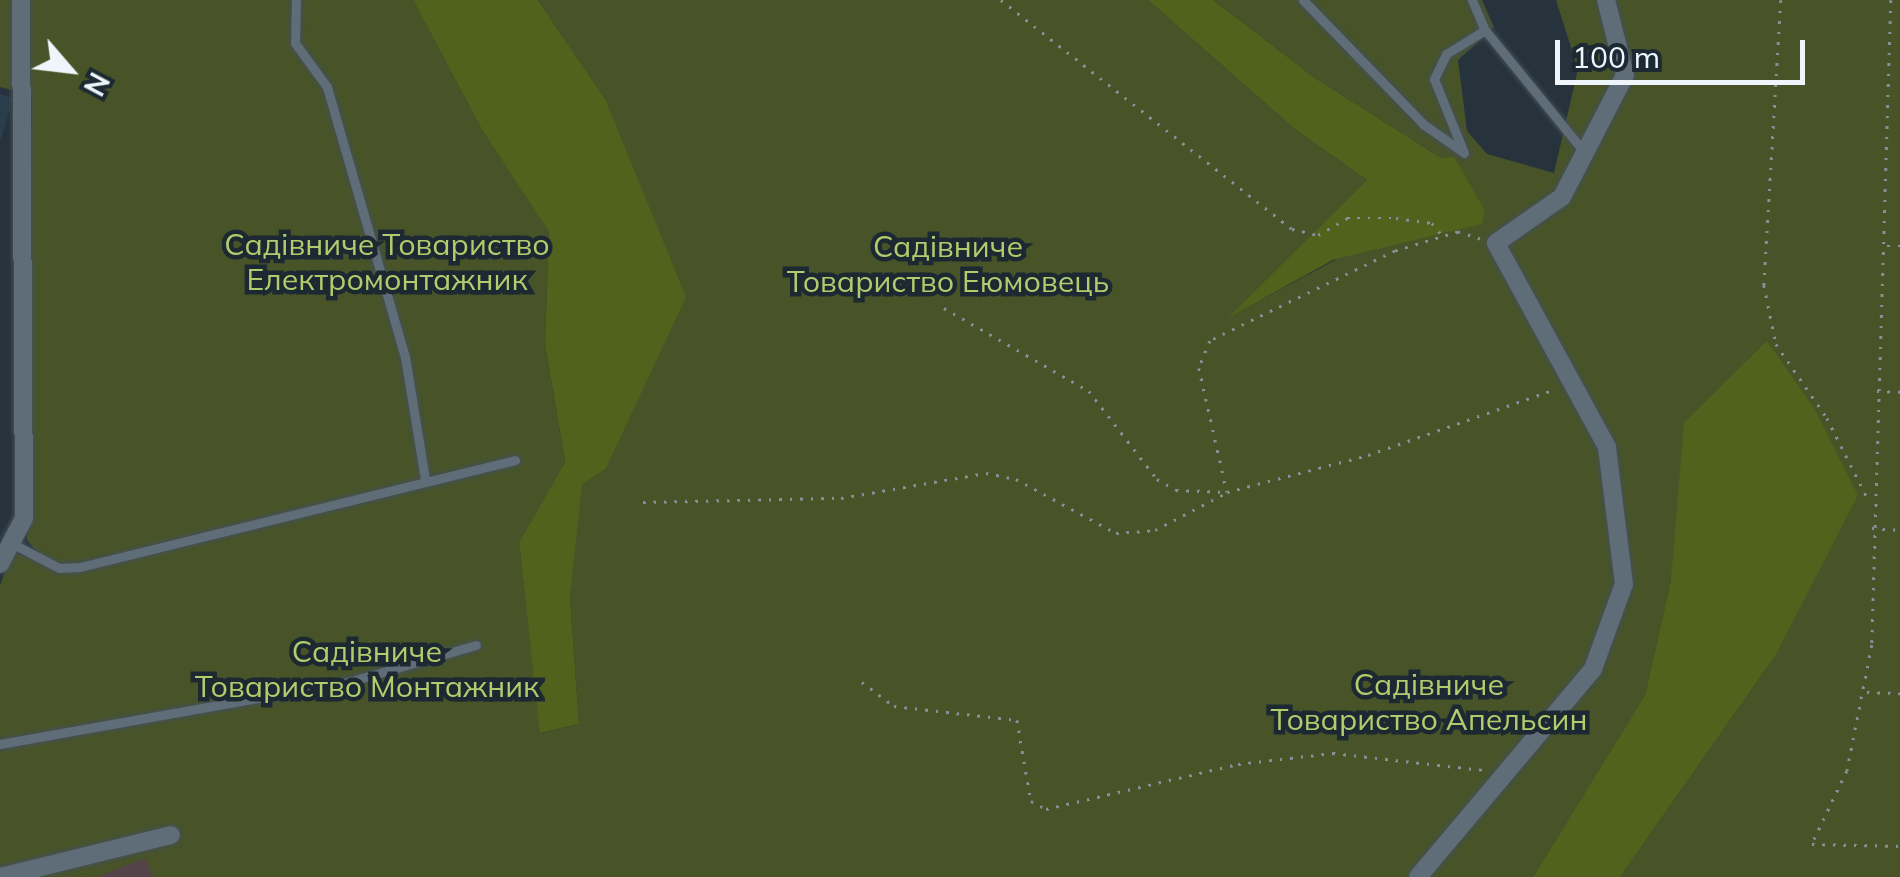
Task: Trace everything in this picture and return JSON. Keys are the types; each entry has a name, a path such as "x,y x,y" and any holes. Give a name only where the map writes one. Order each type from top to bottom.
{"street":[{"path":"4,554 24,518 22,0"},
{"path":"1418,877 1593,669 1624,584 1607,447 1576,382 1496,243 1562,197 1625,75 1606,0"},
{"path":"0,876 171,835"}],"lane":[{"path":"296,0 295,43 327,87 405,358 425,478"},
{"path":"1302,0 1424,124 1464,152 1434,80 1446,54 1485,30"},
{"path":"1472,0 1485,30 1585,153"},
{"path":"4,554 59,568 80,568 425,478 515,460"},
{"path":"0,744 352,680 476,645"}],"path":[{"path":"1001,0 1292,229 1318,235 1347,218 1396,218 1432,223 1443,236"},
{"path":"1781,0 1764,286 1776,344 1827,418 1870,504"},
{"path":"1890,0 1886,246 1875,391 1865,692 1848,771 1812,844 1900,846"},
{"path":"1888,116 1900,116"},
{"path":"1228,492 1199,368 1210,341 1278,302 1443,236 1458,232 1496,243"},
{"path":"1886,246 1900,246"},
{"path":"944,308 1089,391 1156,479 1176,490 1228,492"},
{"path":"643,502 842,498 986,473 1016,479 1116,533 1155,530 1228,492 1368,455 1576,382"},
{"path":"1875,391 1900,392"},
{"path":"1869,528 1900,530"},
{"path":"862,682 894,706 1017,720 1031,800 1046,809 1238,764 1333,753 1450,762 1501,774"},
{"path":"1865,692 1900,692"}],"shaded area":[{"path":"0,94 13,98 0,142"}],"green space":[{"path":"0,0 413,0 482,130 549,230 545,344 565,462 519,542 541,733 579,724 570,596 605,99 538,0 1148,0 1296,130 1367,180 1231,316 1337,259 1481,224 1441,158 1315,78 1213,0 1482,0 1494,27 1458,60 1467,131 1487,154 1554,173 1578,69 1556,0 1900,0 1900,877 1620,877 1775,656 1671,580 1645,695 1533,877 0,877 0,585 12,553 44,561 27,540 32,95 0,87"},
{"path":"413,0 538,0 605,99 686,297 606,468 582,484 570,596 579,724 540,733 519,542 565,462 545,344 549,231 482,130"},
{"path":"1148,0 1213,0 1315,78 1441,158 1454,157 1485,211 1482,224 1333,260 1228,318 1367,180 1296,130"},
{"path":"1767,341 1814,408 1858,495 1775,656 1620,877 1533,877 1645,695 1671,580 1684,423"}],"building":[{"path":"145,858 153,877 100,877 100,876"}],"park label":[{"name":"Садівниче Товариство Електромонтажник","path":"387,261"},
{"name":"Садівниче Товариство Еюмовець","path":"948,263"},
{"name":"Садівниче Товариство Монтажник","path":"367,668"},
{"name":"Садівниче Товариство Апельсин","path":"1429,701"}]}
